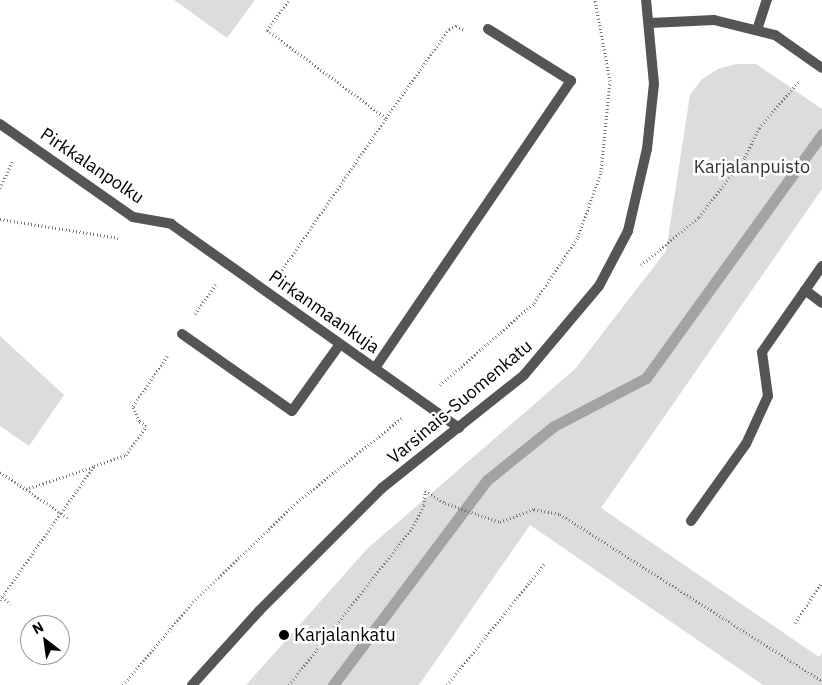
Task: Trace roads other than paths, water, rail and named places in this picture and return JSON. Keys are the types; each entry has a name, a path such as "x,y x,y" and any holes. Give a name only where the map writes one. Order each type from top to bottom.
{"street":[{"name":"Varsinais-Suomenkatu","path":"192,685 347,522 524,374 554,343 615,261 628,230 647,149 654,84 650,23 646,0"},
{"path":"757,30 767,0"},
{"path":"650,23 714,20 757,30 775,35 822,68"},
{"path":"375,368 571,81 488,29"},
{"name":"Pirkkalanpolku","path":"0,124 133,217 171,224"},
{"name":"Pirkanmaankuja","path":"171,224 459,428"},
{"path":"691,520 746,444 768,396 762,352 822,266"},
{"path":"805,290 822,302"},
{"path":"182,334 292,411 340,344"}],"waterway":[{"path":"333,685 487,480 554,426 646,378 822,134"}],"place":[{"name":"Karjalankatu","path":"284,635"}],"park label":[{"name":"Karjalanpuisto","path":"752,167"}]}
